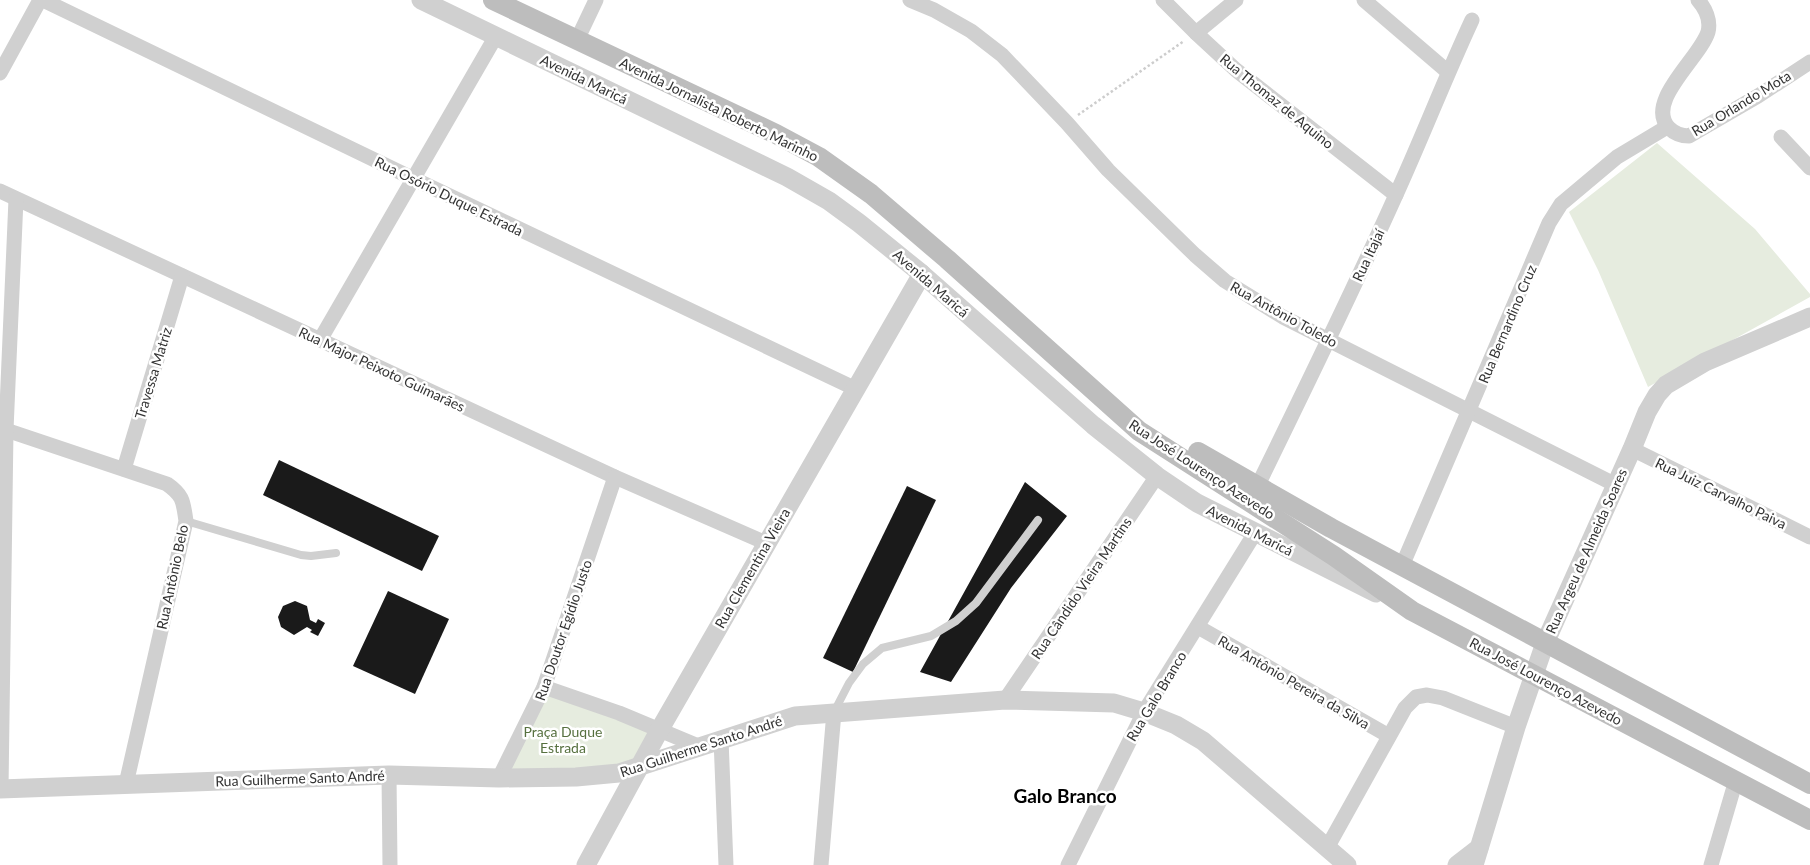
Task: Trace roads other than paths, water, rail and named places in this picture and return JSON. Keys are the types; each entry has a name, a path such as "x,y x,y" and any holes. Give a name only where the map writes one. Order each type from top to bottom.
{"main road":[{"name":"Avenida Jornalista Roberto Marinho","path":"493,0 776,134 819,157 871,194 913,229 1108,404"},
{"name":"Rua José Lourenço Azevedo","path":"1108,404 1402,566 1810,784"},
{"name":"Rua José Lourenço Azevedo","path":"1108,404 1139,430 1334,556 1412,611 1810,820"}],"street":[{"path":"0,73 42,0"},
{"name":"Rua Osório Duque Estrada","path":"42,0 856,389"},
{"name":"Avenida Maricá","path":"421,0 787,177 828,201 859,222 922,274 1093,425 1157,476 1197,503 1412,611"},
{"path":"576,40 596,0"},
{"name":"Rua Antônio Toledo","path":"910,0 934,10 971,31 1002,55 1067,123 1108,170 1194,255 1225,281 1284,317 1616,485"},
{"name":"Rua Thomaz de Aquino","path":"1164,0 1236,70 1396,196"},
{"path":"1196,33 1236,0"},
{"path":"1364,0 1448,72"},
{"path":"1667,127 1661,113 1665,98 1697,52 1708,31 1709,21 1704,7 1698,0"},
{"name":"Rua Itajaí","path":"1257,487 1329,340 1396,196 1472,20"},
{"path":"320,340 412,178 496,36"},
{"name":"Rua Orlando Mota","path":"1667,127 1677,135 1689,136 1758,96 1810,62"},
{"name":"Rua Bernardino Cruz","path":"1402,566 1549,223 1561,204 1617,157 1667,127"},
{"path":"1781,137 1810,168"},
{"name":"Rua Major Peixoto Guimarães","path":"0,191 615,477 766,543"},
{"path":"0,789 6,430 5,366 16,199"},
{"name":"Rua Clementina Vieira","path":"586,865 660,729 922,274"},
{"name":"Travessa Matriz","path":"124,469 182,276"},
{"name":"Rua Argeu de Almeida Soares","path":"1457,865 1477,856 1516,727 1545,643 1632,449 1646,412 1666,384 1705,362 1810,317"},
{"name":"Rua Antônio Belo","path":"6,430 167,484 177,491 183,499 186,522 126,784"},
{"name":"Rua Juiz Carvalho Paiva","path":"1632,449 1806,532"},
{"name":"Rua Cândido Vieira Martins","path":"1005,700 1157,476"},
{"name":"Rua Doutor Egídio Justo","path":"499,778 544,688 615,477"},
{"name":"Rua Galo Branco","path":"1068,865 1144,712 1255,533"},
{"name":"Rua Antônio Pereira da Silva","path":"1198,627 1389,736"},
{"path":"544,688 619,713 698,746"},
{"path":"1327,848 1405,708 1416,697 1426,695 1443,698 1516,727"},
{"name":"Rua Guilherme Santo André","path":"0,789 389,775 499,778 576,777 619,773 795,716 1005,700 1114,703 1144,712 1176,725 1203,741 1347,865"},
{"path":"821,865 834,712"},
{"path":"722,739 726,865"},
{"path":"389,775 390,865"},
{"path":"1711,865 1736,780"}],"lane":[{"path":"834,712 849,683 863,664 882,648 930,636 956,621 976,603 1038,520"},
{"path":"186,522 310,556 336,553"}],"district":[{"name":"Galo Branco","path":"1065,795"}],"park label":[{"name":"Praça Duque Estrada","path":"563,740"}]}
